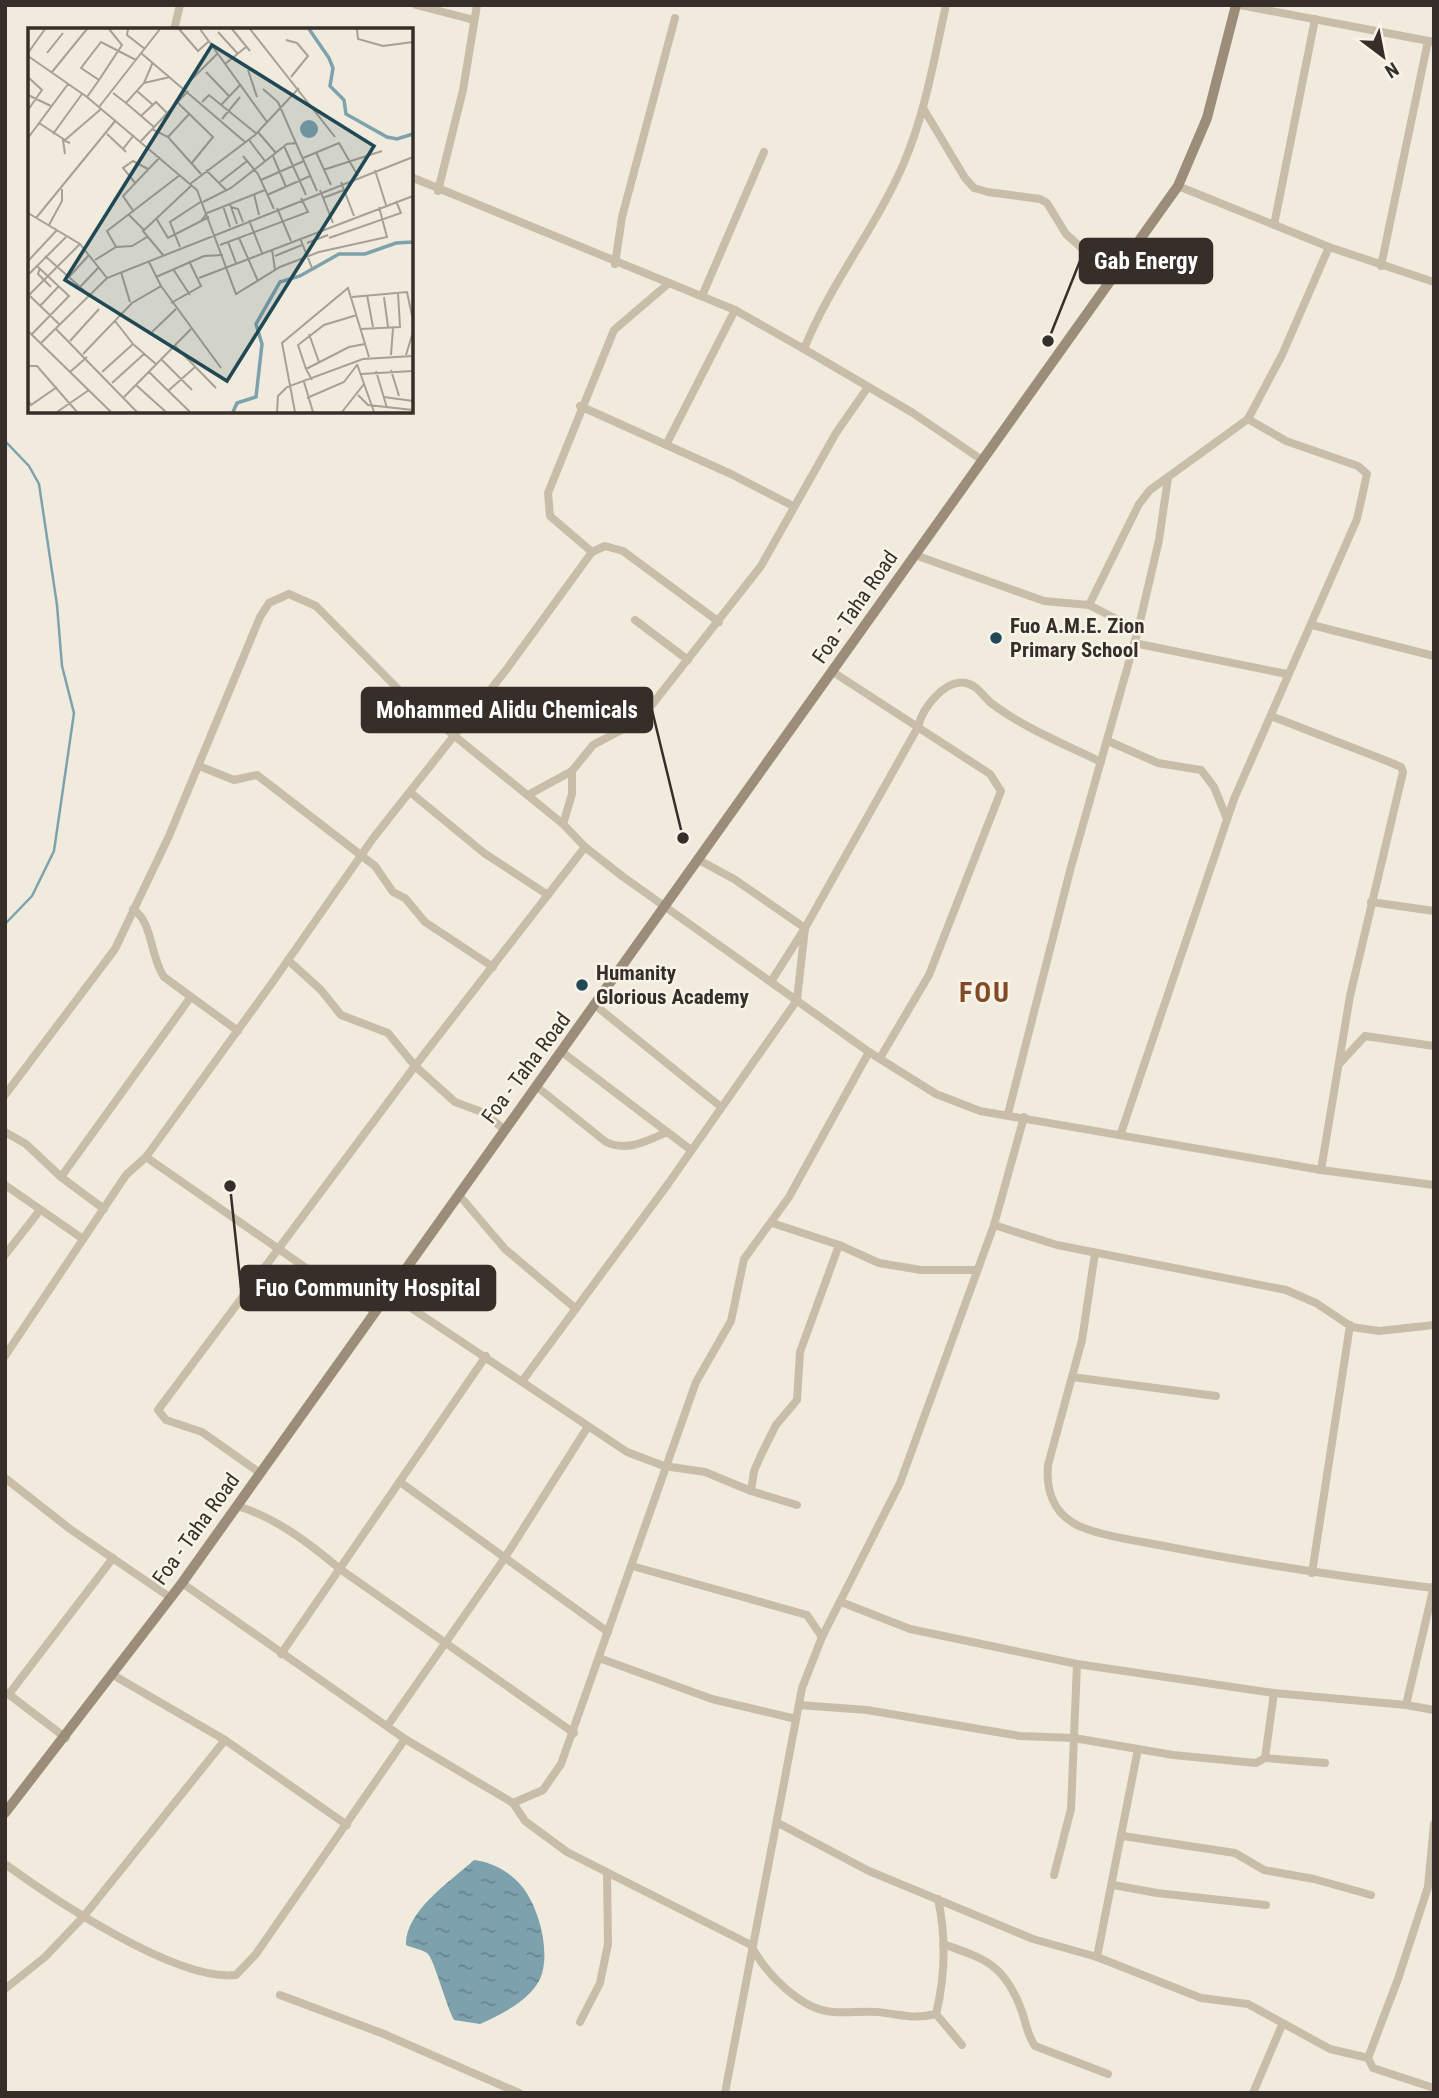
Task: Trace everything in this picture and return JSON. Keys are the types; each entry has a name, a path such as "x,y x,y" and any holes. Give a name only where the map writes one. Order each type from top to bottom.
{"street":[{"path":"174,28 180,5"},
{"path":"416,5 474,20"},
{"path":"438,191 463,90 477,5"},
{"path":"804,349 829,296 899,174 923,108 946,5"},
{"path":"1238,5 1431,42 1381,266"},
{"name":"Foa - Taha Road","path":"5,1813 66,1738 171,1598 504,1129 596,1006 663,905 833,672 1178,186 1207,118 1238,5"},
{"path":"615,264 622,217 675,18"},
{"path":"1274,225 1315,19"},
{"path":"923,108 965,178 974,188 1040,199 1047,203 1066,233 1115,278"},
{"path":"702,296 764,152"},
{"path":"413,178 438,191 615,264 735,310 868,387 982,460"},
{"path":"1178,186 1329,247 1434,282"},
{"path":"1089,605 1139,504 1150,490 1248,419 1282,355 1329,247"},
{"path":"592,552 550,516 548,506 552,481 580,406 614,330 669,283"},
{"path":"666,445 735,310"},
{"path":"528,795 572,771 593,745 635,723 688,660 761,566 836,433 868,387"},
{"path":"580,406 793,506"},
{"path":"1121,1133 1227,819 1287,674 1312,625 1357,519 1367,474 1358,466 1286,441 1248,419"},
{"path":"1008,1114 1034,1004 1138,630 1159,540 1168,478"},
{"path":"5,1356 126,1175 146,1157 362,855 515,659 592,552 605,546 623,551 719,622"},
{"path":"915,555 1044,601 1089,605 1138,630"},
{"path":"5,1095 116,949 199,766 221,704 260,617 269,603 289,594 316,606 374,666 452,737 528,795 563,824 585,847 869,1052 954,1103 980,1111 1121,1133 1321,1170 1434,1185"},
{"path":"635,621 688,660"},
{"path":"1312,625 1434,656"},
{"path":"1133,643 1287,674"},
{"path":"833,672 990,774 1001,791 929,975 880,1058"},
{"path":"772,980 805,928 918,727 926,705 949,687 967,683 1014,717 1101,762"},
{"path":"1271,716 1401,767 1400,789 1350,996 1321,1170"},
{"path":"1108,741 1158,763 1201,770 1214,787 1227,819"},
{"path":"199,766 234,780 257,775 376,866 393,892 405,898 425,922 494,967"},
{"path":"563,824 572,794 572,771"},
{"path":"410,792 484,853 548,895"},
{"path":"260,1473 202,1432 166,1419 158,1410 415,1066 585,847"},
{"path":"697,859 734,879 805,928"},
{"path":"1371,902 1434,911"},
{"path":"133,909 144,919 155,965 170,984 238,1031"},
{"path":"523,1380 797,1000 805,928"},
{"path":"288,960 321,990 341,1015 388,1033 415,1066 455,1102 482,1112 504,1129"},
{"path":"61,1178 190,998"},
{"path":"596,1006 721,1107"},
{"path":"1341,1062 1365,1036 1434,1046"},
{"path":"562,1052 691,1150"},
{"path":"513,1803 551,1784 574,1733 664,1466 696,1382 731,1321 744,1259 760,1233 772,1223 801,1177 869,1052"},
{"path":"536,1086 606,1142 618,1148 644,1143 667,1132"},
{"path":"725,2093 751,1945 778,1823 802,1688 822,1637 901,1483 994,1225 1024,1117"},
{"path":"5,1132 26,1144 61,1178 104,1209"},
{"path":"146,1157 345,1295 374,1311"},
{"path":"5,1185 83,1239"},
{"path":"458,1195 505,1249 575,1308"},
{"path":"5,1255 40,1210"},
{"path":"772,1223 839,1245 879,1263 921,1270 976,1270"},
{"path":"994,1225 1031,1238 1095,1253 1141,1259 1286,1290 1317,1303 1349,1325 1380,1331 1434,1325"},
{"path":"751,1492 754,1471 776,1425 797,1400 800,1352 839,1245"},
{"path":"1095,1253 1082,1340 1048,1465 1046,1484 1063,1515 1076,1525 1146,1542 1312,1573 1434,1587 1406,1705"},
{"path":"387,1292 523,1380 587,1428 627,1452 664,1466 705,1472 751,1492 797,1505"},
{"path":"1312,1573 1349,1325"},
{"path":"281,1654 486,1356"},
{"path":"1072,1377 1216,1396"},
{"path":"388,1725 504,1559 587,1428"},
{"path":"5,1479 171,1598"},
{"path":"400,1482 608,1632"},
{"path":"237,1506 260,1513 307,1542 340,1569 574,1733"},
{"path":"66,1738 7,1693 113,1558"},
{"path":"632,1566 807,1615 822,1637"},
{"path":"181,1583 405,1739 513,1803 525,1821 539,1833 607,1874 751,1945 759,1961 791,1994 830,2012 877,2012 917,2019 936,2014"},
{"path":"841,1602 909,1629 1077,1664 1274,1693 1434,1710"},
{"path":"599,1658 712,1699 796,1718"},
{"path":"1054,1875 1071,1809 1077,1664"},
{"path":"113,1675 225,1740 346,1825"},
{"path":"1265,1758 1274,1693"},
{"path":"799,1705 867,1710 1020,1736 1073,1738 1138,1749 1256,1763 1265,1758 1325,1763"},
{"path":"5,1864 84,1916 136,1945 197,1970 236,1975 256,1954 405,1739"},
{"path":"5,1989 45,1957 84,1916 225,1740"},
{"path":"1097,1957 1123,1836 1138,1749"},
{"path":"778,1823 869,1871 1033,1940 1097,1957 1201,1998 1248,2004 1330,2049 1368,2058"},
{"path":"1434,1824 1428,1886 1398,1979 1368,2058 1373,2068 1434,2088"},
{"path":"1123,1836 1235,1853 1264,1870 1314,1879 1371,1895"},
{"path":"580,2022 600,1983 607,1944 607,1874"},
{"path":"1113,1885 1157,1893 1266,1905"},
{"path":"936,2014 941,1996 943,1944 938,1899"},
{"path":"943,1944 990,1961 1011,1988 1035,2046 1108,2074"},
{"path":"280,1995 384,2034 519,2093"},
{"path":"936,2014 962,2045"},
{"path":"1253,2093 1282,2025"}],"water":[{"path":"474,1860 502,1870 525,1890 537,1914 544,1941 543,1968 535,1987 506,2011 480,2024 454,2020 430,1957 425,1952 406,1945 413,1920 421,1909"}],"waterway":[{"path":"5,441 29,466 39,484 57,605 62,666 74,713 54,851 32,896 5,924"}],"place":[{"name":"Gab Energy","path":"1048,341"},
{"name":"Fuo A.M.E. Zion Primary School","path":"996,638"},
{"name":"Mohammed Alidu Chemicals","path":"683,838"},
{"name":"Humanity Glorious Academy","path":"582,985"},
{"name":"Fuo Community Hospital","path":"230,1186"}],"district":[{"name":"FOU","path":"985,992"}]}
